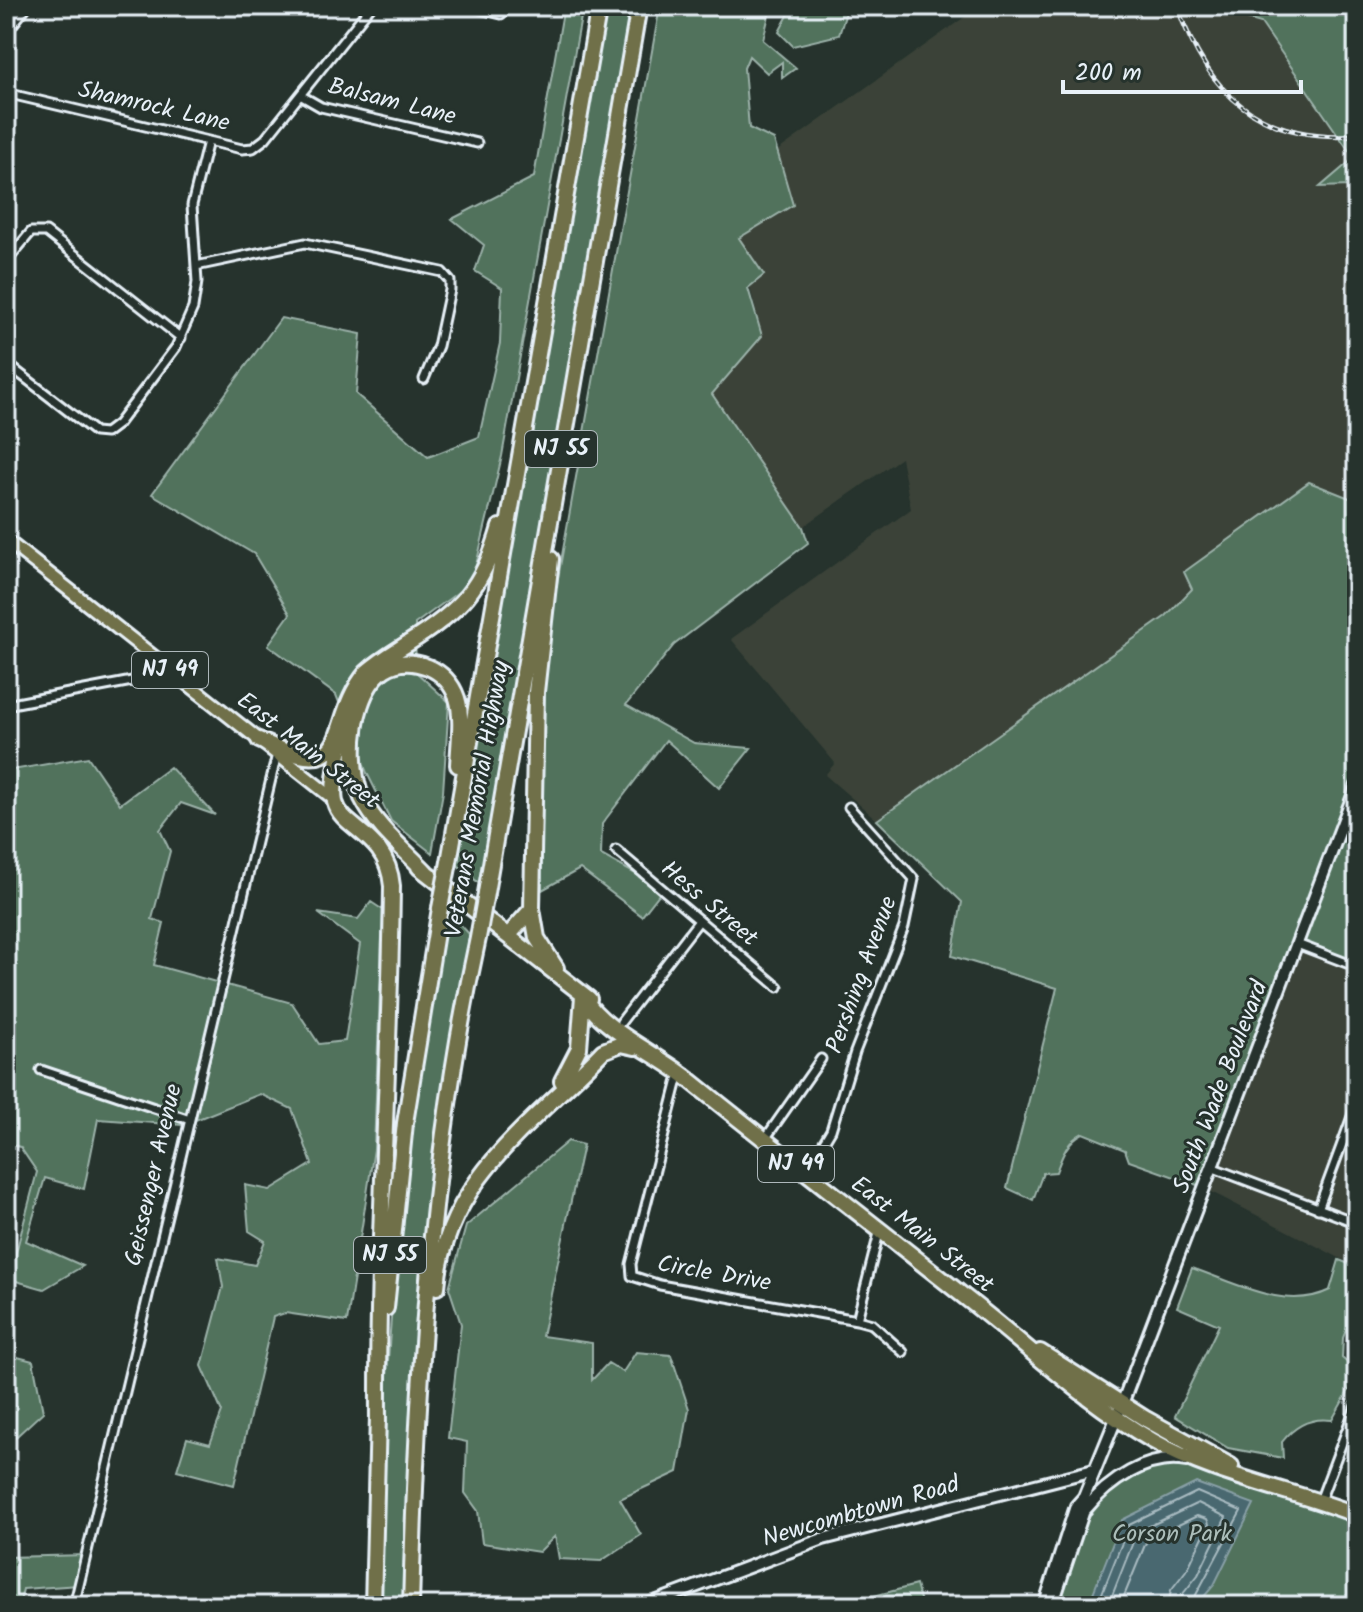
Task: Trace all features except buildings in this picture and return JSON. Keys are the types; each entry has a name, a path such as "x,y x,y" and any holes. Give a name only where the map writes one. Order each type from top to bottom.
{"highway":[{"name":"Veterans Memorial Highway","path":"373,1606 378,1423 390,1260 405,1123 599,6"},
{"name":"Veterans Memorial Highway","path":"411,1606 434,1213 461,1016 486,893 639,6"},
{"path":"378,1423 377,1290 384,1182 392,886 380,848 339,812 334,799 345,721 352,698 367,672 449,618 478,584 501,524 535,375"},
{"path":"565,982 542,949 533,927 532,909 537,669 573,386"},
{"path":"426,872 379,824 364,801 357,782 353,755 359,711 371,683 386,669 410,664 425,666 443,676 456,695 460,738 456,824"},
{"path":"259,740 286,752 314,758 330,748 345,721"},
{"name":"East Main Street","path":"334,799 583,996 621,1022 651,1051"},
{"path":"508,936 532,909"},
{"path":"538,1114 578,1054 583,996"},
{"name":"East Main Street","path":"583,996 588,1005 614,1027 680,1072 880,1229 1082,1397 1156,1443 1208,1466 1357,1515"},
{"path":"420,1422 438,1272 454,1218 470,1187 538,1114 607,1048 621,1044 651,1051"},
{"name":"East Main Street","path":"1013,1337 1122,1404 1260,1481"}],"main road":[{"name":"East Main Street","path":"6,540 334,799"},
{"name":"South Wade Boulevard","path":"1044,1606 1076,1506 1084,1497 1122,1404 1357,785"},
{"path":"1085,1510 1107,1486 1145,1466 1176,1459 1208,1466"},
{"name":"Newcombtown Road","path":"644,1606 823,1539 1094,1470"},
{"path":"1052,1606 1085,1510 1084,1497"}],"street":[{"path":"6,33 27,6"},
{"name":"Shamrock Lane","path":"6,93 208,141 253,148 265,139 371,6"},
{"path":"467,6 501,14"},
{"name":"Balsam Lane","path":"300,95 321,107 477,143"},
{"path":"6,363 97,433 106,433 118,424 181,338 193,308 196,266 192,205 208,141"},
{"path":"6,262 10,250 31,232 46,232 181,338"},
{"path":"196,266 305,243 442,272 450,281 450,290 438,346 424,379"},
{"path":"6,705 174,673"},
{"name":"Geissenger Avenue","path":"74,1606 187,1119 277,754"},
{"name":"Pershing Avenue","path":"806,1172 831,1130 855,1052 904,927 914,879 849,807"},
{"name":"Hess Street","path":"616,850 778,987"},
{"path":"621,1022 698,922"},
{"path":"1297,944 1357,967"},
{"name":"Pershing Avenue","path":"765,1139 821,1059"},
{"path":"41,1070 187,1119"},
{"name":"Circle Drive","path":"680,1072 631,1264 632,1276 660,1285 857,1320"},
{"path":"1318,1209 1357,1103"},
{"path":"1211,1167 1357,1223"},
{"path":"880,1229 857,1320 872,1324 903,1352"},
{"path":"1320,1501 1357,1403"}],"shaded area":[{"path":"980,6 1202,6 1261,23 1355,159 1322,187 1351,186 1357,192 1357,501 1309,482 1184,572 1193,589 1166,616 877,820 825,775 835,763 731,639 911,509 901,458 803,527 711,394 762,336 738,238 793,205 777,151"},
{"path":"1294,944 1357,967 1357,1267 1200,1186"}],"green space":[{"path":"564,6 583,6 502,456 472,582 415,624 416,672 449,702 443,792 432,853 391,821 367,773 336,695 268,645 290,614 254,554 152,494 281,318 361,334 356,394 428,457 479,437 500,343 502,288 475,271 484,245 452,219 534,177"},
{"path":"604,6 634,6 480,884 454,862"},
{"path":"660,6 781,6 770,11 763,40 796,68 782,78 782,62 767,73 749,56 744,68 749,128 774,140 793,205 739,238 764,275 748,288 762,336 712,394 803,527 808,543 674,645 626,705 694,743 751,748 719,788 666,740 602,824 601,855 663,889 642,916 580,869 542,890 540,679"},
{"path":"793,6 848,6 839,35 793,46 779,32"},
{"path":"1202,6 1357,6 1357,192 1351,186 1320,187 1354,158 1261,23"},
{"path":"1309,482 1357,501 1357,967 1294,944 1200,1186 1129,1161 1125,1150 1083,1133 1069,1145 1056,1172 1043,1173 1033,1200 1007,1188 1057,988 952,956 962,902 877,820 1166,616 1192,589 1184,572"},
{"path":"88,757 120,804 170,767 215,815 181,803 160,830 170,851 152,919 164,923 154,965 292,1003 319,1044 345,1041 360,944 318,913 358,919 371,902 383,910 374,1149 347,1322 285,1313 273,1317 234,1485 177,1470 187,1438 210,1444 222,1412 202,1366 223,1287 218,1258 255,1265 265,1241 249,1231 245,1185 270,1190 312,1164 292,1109 260,1094 183,1125 98,1119 84,1189 45,1178 26,1241 83,1266 44,1289 9,1279 37,1172 20,1147 6,1144 6,771"},
{"path":"446,909 472,937 455,1020 431,1186 412,1437 406,1606 379,1606 384,1435 394,1279"},
{"path":"568,1141 583,1145 542,1336 592,1343 592,1380 608,1363 623,1372 636,1352 671,1355 689,1409 678,1472 620,1499 641,1535 601,1561 559,1559 555,1536 539,1552 482,1543 478,1511 465,1493 467,1442 448,1438 461,1324 449,1288 466,1226"},
{"path":"1339,1260 1357,1267 1357,1317 1350,1320 1343,1338 1342,1358 1357,1371 1357,1376 1332,1420 1310,1421 1292,1431 1282,1442 1283,1458 1228,1448 1175,1416 1219,1325 1177,1307 1192,1268 1261,1293 1296,1298 1330,1290"},
{"path":"6,1354 33,1361 43,1412 6,1446"},
{"name":"Corson Park","path":"1176,1459 1357,1515 1357,1606 1052,1606 1085,1510 1117,1480"},
{"path":"86,1555 79,1585 23,1589 19,1606 6,1606 6,1557"},
{"path":"916,1585 922,1606 894,1606 893,1601 866,1598"}],"water":[{"path":"1196,1483 1254,1504 1214,1585 1196,1606 1088,1606 1122,1520"}],"railway":[{"path":"1177,6 1204,64 1242,106 1265,120 1292,130 1322,135 1357,135"}]}
